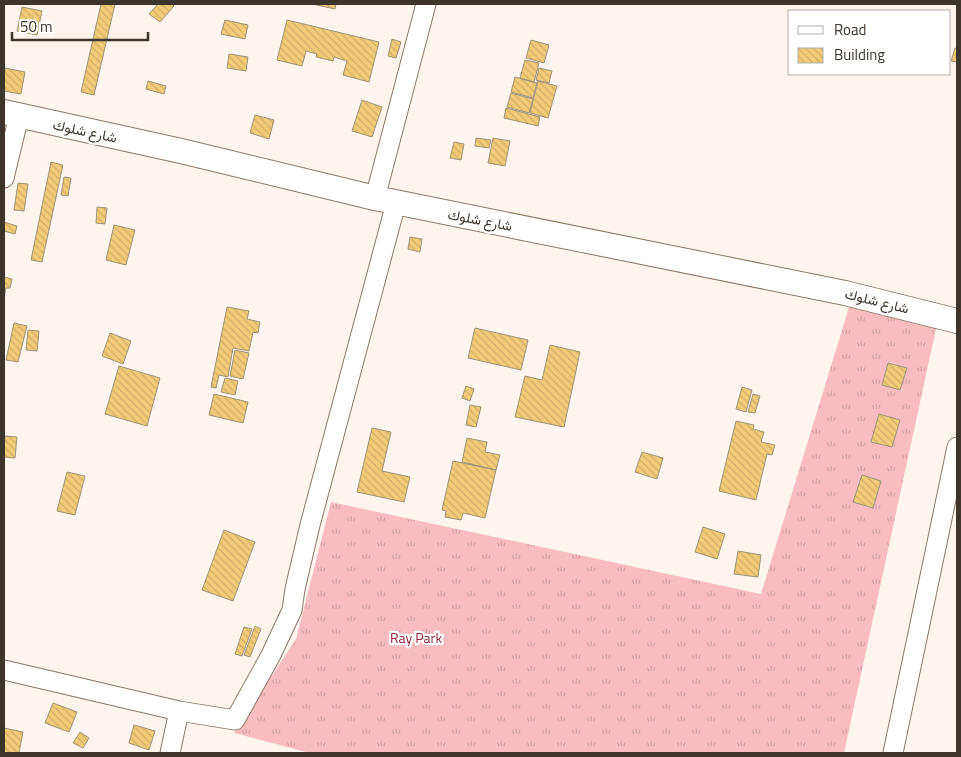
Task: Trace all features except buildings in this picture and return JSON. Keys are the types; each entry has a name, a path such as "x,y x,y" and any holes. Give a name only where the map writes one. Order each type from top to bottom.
{"street":[{"path":"4,670 180,711 235,720 271,655 292,610 295,589 385,201 426,4"},
{"path":"4,178 11,114"},
{"name":"شارع شلوك","path":"11,114 181,151 385,201 845,293 957,321"},
{"path":"893,753 957,447"},
{"path":"170,753 180,711"}],"green space":[{"name":"Ray Park","path":"850,304 937,324 844,753 310,753 234,733 296,639 331,502 761,594"}]}
